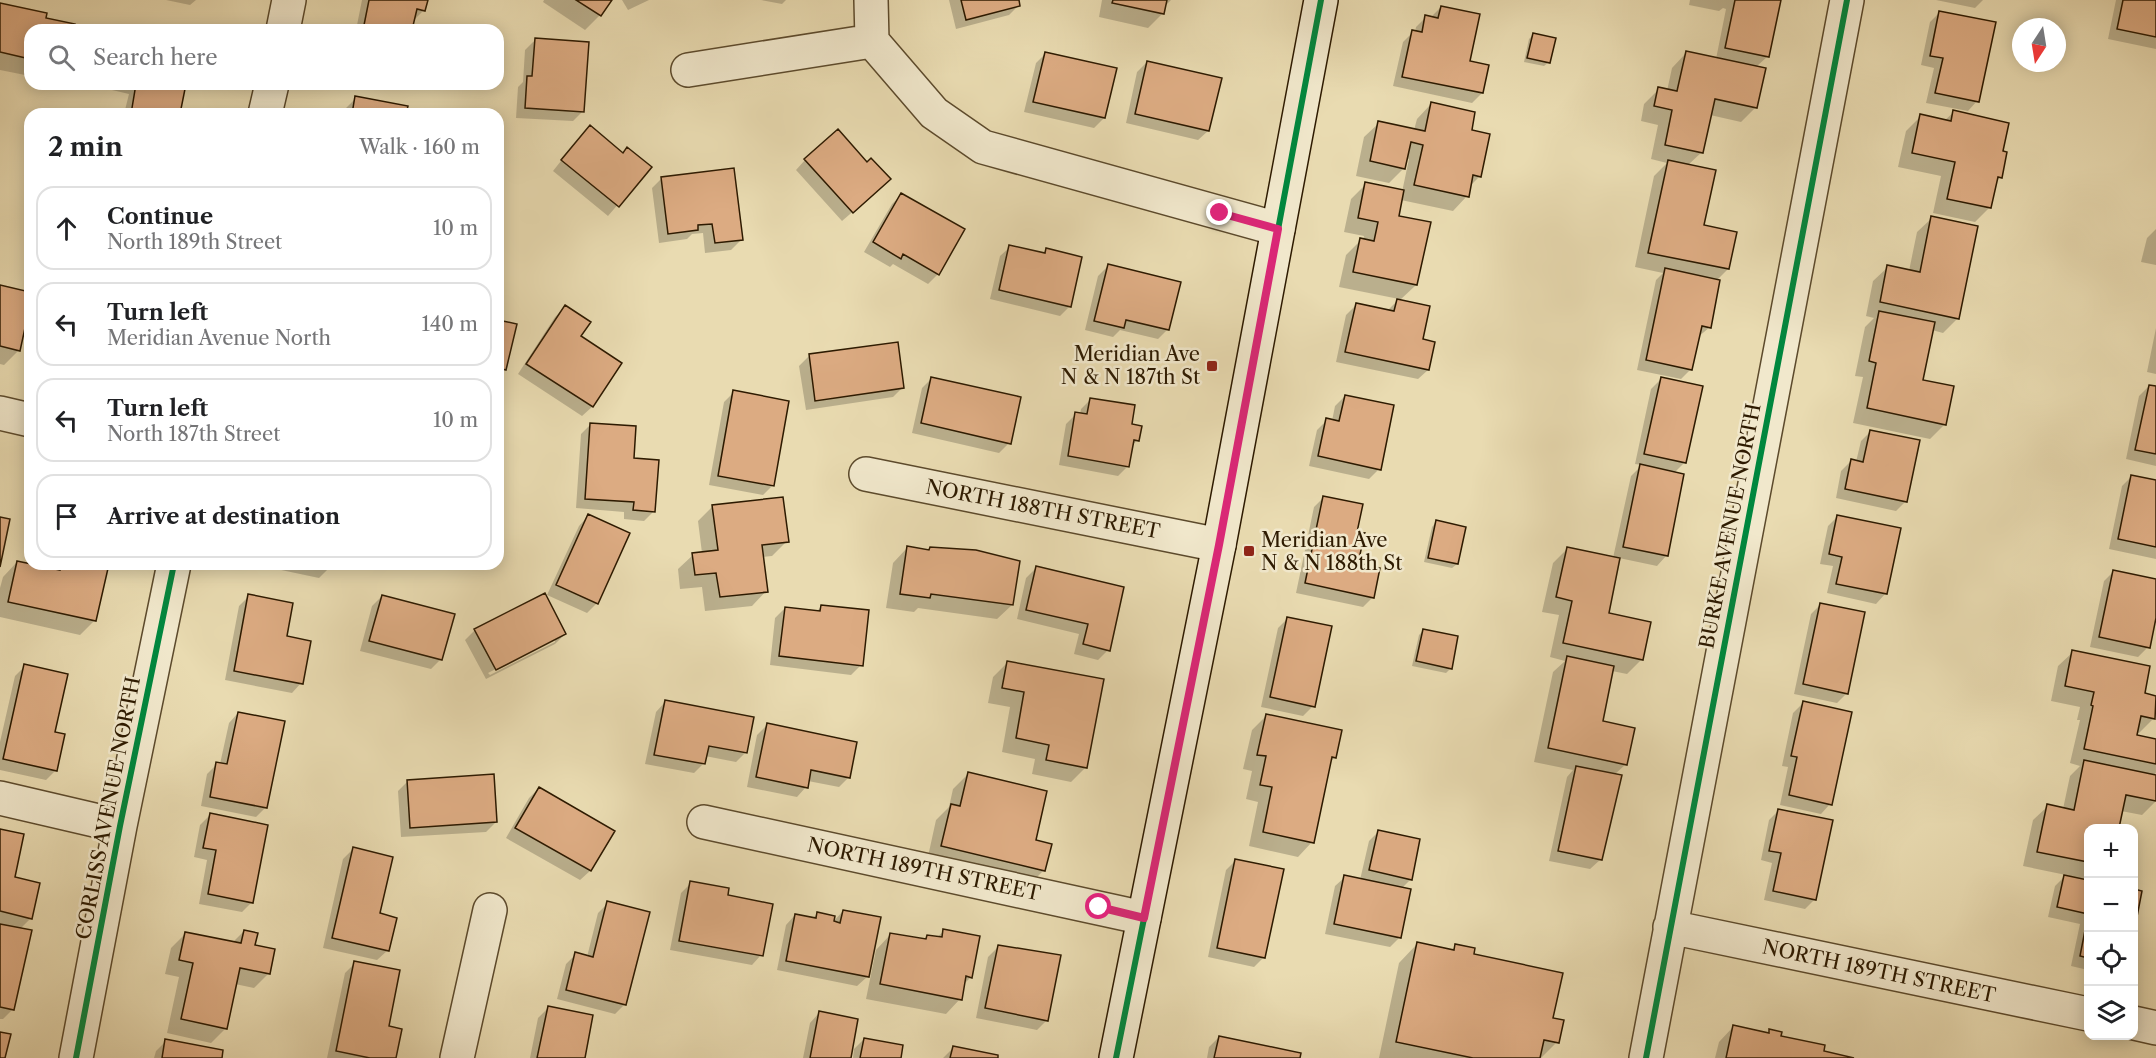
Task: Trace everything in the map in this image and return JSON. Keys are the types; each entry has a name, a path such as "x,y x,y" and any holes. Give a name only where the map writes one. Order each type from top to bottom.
{"street":[{"path":"284,24 289,0"},
{"path":"871,0 872,41 934,113 983,147 1278,229"},
{"path":"1116,1058 1219,545 1320,0"},
{"name":"BURKE AVENUE NORTH","path":"1646,1058 1847,0"},
{"path":"688,70 872,41"},
{"path":"267,108 271,90"},
{"path":"0,413 24,419"},
{"name":"NORTH 188TH STREET","path":"866,474 1219,545"},
{"name":"CORLISS AVENUE NORTH","path":"76,1058 120,826 173,570"},
{"path":"0,798 120,826"},
{"name":"NORTH 189TH STREET","path":"704,822 1144,918"},
{"path":"457,1058 490,910"},
{"name":"NORTH 189TH STREET","path":"1670,927 2084,1013"},
{"path":"2138,1024 2156,1028"}],"building":[{"path":"369,0 428,0 425,11 417,9 413,24 364,24"},
{"path":"576,0 612,0 601,16"},
{"path":"961,0 1019,0 1020,6 966,20"},
{"path":"1113,0 1167,0 1164,14 1112,3"},
{"path":"1735,0 1781,0 1769,57 1725,48"},
{"path":"2123,0 2156,0 2156,37 2117,29"},
{"path":"0,3 47,13 46,18 75,24 24,24 24,58 0,52"},
{"path":"1441,6 1480,14 1470,61 1489,65 1483,93 1402,77 1412,30 1422,32 1425,15 1438,18"},
{"path":"1939,11 1996,22 1979,102 1935,93 1943,58 1930,56"},
{"path":"1533,33 1556,38 1550,63 1527,58"},
{"path":"535,38 589,42 584,112 525,108 527,76 532,76"},
{"path":"1686,51 1766,68 1757,108 1715,99 1703,153 1665,145 1672,110 1654,106 1658,87 1677,91"},
{"path":"1045,52 1117,68 1105,118 1033,102"},
{"path":"1147,61 1222,78 1209,131 1135,114"},
{"path":"135,90 185,90 181,108 132,108"},
{"path":"355,96 408,106 408,108 353,108"},
{"path":"1431,102 1475,112 1472,130 1490,134 1481,177 1473,175 1469,197 1414,185 1423,145 1411,142 1405,169 1370,161 1378,121 1425,131"},
{"path":"1953,110 2009,123 2003,151 2007,152 2002,178 1998,177 1991,208 1947,199 1955,162 1912,153 1920,114 1951,121"},
{"path":"590,125 623,153 627,147 652,167 619,207 561,160"},
{"path":"838,129 867,162 871,158 891,179 853,213 804,159"},
{"path":"1668,160 1716,170 1704,225 1737,232 1729,269 1648,253"},
{"path":"734,168 743,240 715,243 712,224 698,225 698,230 668,234 661,177"},
{"path":"1365,182 1404,190 1399,216 1431,222 1417,285 1353,272 1360,238 1374,241 1378,222 1358,218"},
{"path":"901,193 965,229 939,275 903,254 901,259 873,242"},
{"path":"1931,216 1978,226 1959,319 1880,302 1887,265 1920,272"},
{"path":"1009,245 1045,253 1046,248 1082,257 1071,307 999,290"},
{"path":"1108,264 1181,282 1169,330 1126,320 1124,328 1094,321"},
{"path":"1665,268 1720,280 1711,328 1702,326 1692,370 1646,360"},
{"path":"0,285 24,291 24,333 20,351 0,346"},
{"path":"1397,299 1430,306 1423,339 1435,342 1429,370 1345,352 1356,303 1394,311"},
{"path":"565,305 591,322 581,336 622,363 593,407 526,364"},
{"path":"1879,311 1935,322 1923,380 1954,386 1946,425 1867,408 1876,363 1869,361"},
{"path":"504,321 517,324 506,370 504,370"},
{"path":"898,342 904,388 815,401 809,354"},
{"path":"931,377 1021,397 1011,444 921,423"},
{"path":"1661,377 1703,386 1686,463 1644,454"},
{"path":"2149,385 2156,386 2156,454 2135,450"},
{"path":"733,390 789,401 774,486 718,476"},
{"path":"1345,395 1394,405 1381,470 1318,456 1326,418 1339,421"},
{"path":"1090,398 1135,405 1132,424 1142,426 1139,441 1134,440 1129,467 1068,456 1075,412 1087,414"},
{"path":"590,423 636,426 634,458 659,460 655,512 633,510 634,502 585,499"},
{"path":"1870,430 1920,440 1907,502 1845,489 1851,459 1863,462"},
{"path":"1640,464 1684,474 1668,556 1623,547"},
{"path":"2131,475 2156,480 2156,547 2118,539"},
{"path":"1323,496 1363,504 1357,532 1365,533 1358,563 1380,568 1374,598 1305,583"},
{"path":"783,497 789,542 762,545 768,592 720,597 716,573 695,575 692,553 718,550 712,505"},
{"path":"588,514 630,533 598,604 556,585"},
{"path":"1837,515 1901,528 1887,594 1836,584 1842,557 1829,554"},
{"path":"0,517 10,519 0,567"},
{"path":"1436,520 1466,527 1458,564 1428,558"},
{"path":"907,546 929,550 930,547 976,550 1020,561 1013,605 931,594 930,598 900,594"},
{"path":"1567,547 1620,558 1609,613 1651,622 1643,660 1563,643 1572,601 1556,597"},
{"path":"17,561 24,562 24,570 108,570 96,621 8,602"},
{"path":"1036,566 1124,587 1110,651 1083,644 1088,624 1026,610"},
{"path":"2113,570 2156,579 2156,618 2150,648 2099,637"},
{"path":"545,593 566,634 496,670 474,629"},
{"path":"248,594 293,603 287,636 311,641 303,684 234,671"},
{"path":"382,595 455,614 442,660 369,641"},
{"path":"1820,603 1865,612 1848,694 1803,684"},
{"path":"821,605 869,610 863,666 779,656 785,607 820,611"},
{"path":"1287,617 1332,626 1315,707 1270,697"},
{"path":"1423,629 1458,636 1452,669 1416,661"},
{"path":"2072,650 2150,666 2145,693 2156,696 2155,719 2141,716 2137,735 2156,739 2156,764 2084,749 2094,692 2065,686"},
{"path":"1567,656 1614,666 1603,721 1635,728 1627,765 1548,748"},
{"path":"1007,661 1104,679 1087,768 1046,760 1049,745 1016,738 1024,692 1002,688"},
{"path":"24,664 68,674 55,732 65,734 57,771 3,759"},
{"path":"665,700 754,717 747,753 709,746 705,764 654,755"},
{"path":"1803,701 1852,712 1832,805 1789,795 1797,757 1791,756"},
{"path":"238,712 285,721 267,808 210,797 216,762 227,764"},
{"path":"1266,714 1342,730 1336,758 1332,757 1314,843 1263,832 1272,787 1260,785 1266,756 1257,755"},
{"path":"767,723 857,742 850,778 811,770 808,788 756,777"},
{"path":"2084,760 2156,775 2156,801 2126,795 2120,824 2084,824 2084,861 2037,852 2047,804 2074,810"},
{"path":"1576,766 1622,775 1602,860 1558,851"},
{"path":"968,772 1047,791 1036,840 1052,844 1045,871 941,846 951,804 960,806"},
{"path":"494,774 497,822 410,828 407,780"},
{"path":"539,787 615,831 591,871 515,828"},
{"path":"1778,809 1833,820 1816,900 1773,891 1781,853 1769,851"},
{"path":"210,813 268,825 253,903 208,894 216,850 203,848"},
{"path":"0,829 24,834 15,877 40,883 32,919 0,911"},
{"path":"1378,830 1420,839 1412,880 1369,870"},
{"path":"353,847 393,857 380,913 397,918 389,951 332,938"},
{"path":"1235,859 1284,869 1265,958 1217,948"},
{"path":"1344,875 1411,889 1401,938 1334,924"},
{"path":"2064,875 2084,879 2084,913 2057,907"},
{"path":"690,881 729,888 728,895 773,904 763,956 679,941"},
{"path":"2138,890 2142,891 2138,912"},
{"path":"607,901 650,912 626,1005 566,990 575,952 593,957"},
{"path":"843,910 881,917 869,977 786,961 795,914 816,918 817,912 835,916 834,921 840,923"},
{"path":"0,924 32,930 14,1010 0,1007"},
{"path":"943,929 980,936 972,978 966,976 962,1000 880,984 890,933 926,939 927,935 942,937"},
{"path":"244,930 258,933 255,945 275,949 270,974 240,968 227,1029 181,1019 193,963 179,960 185,932 241,943"},
{"path":"2084,936 2084,957 2080,956"},
{"path":"1417,942 1454,950 1455,944 1475,948 1474,954 1563,973 1553,1018 1564,1020 1559,1043 1544,1040 1540,1058 1473,1058 1396,1042"},
{"path":"998,945 1061,955 1048,1021 985,1008"},
{"path":"354,961 400,970 389,1026 402,1029 396,1058 370,1058 336,1051"},
{"path":"548,1006 593,1015 585,1058 537,1058"},
{"path":"819,1011 858,1019 851,1058 810,1058"},
{"path":"1733,1025 1769,1033 1769,1029 1782,1032 1781,1036 1825,1045 1824,1051 1854,1058 1726,1058"},
{"path":"0,1032 11,1034 5,1058 0,1058"},
{"path":"1219,1036 1301,1053 1300,1058 1214,1058"},
{"path":"864,1038 903,1045 901,1058 860,1058"},
{"path":"165,1039 223,1050 222,1058 162,1058"},
{"path":"953,1046 998,1055 998,1058 950,1058"}],"cycle path":[{"path":"1116,1058 1219,545 1321,0"},
{"path":"1646,1058 1847,0"},
{"path":"76,1058 120,826 173,570"}],"place":[{"name":"Meridian Ave N & N 187th St","path":"1212,366"},
{"name":"Meridian Ave N & N 188th St","path":"1249,551"}],"route":[{"path":"1099,907 1144,918 1219,545 1278,229 1220,213"}]}
